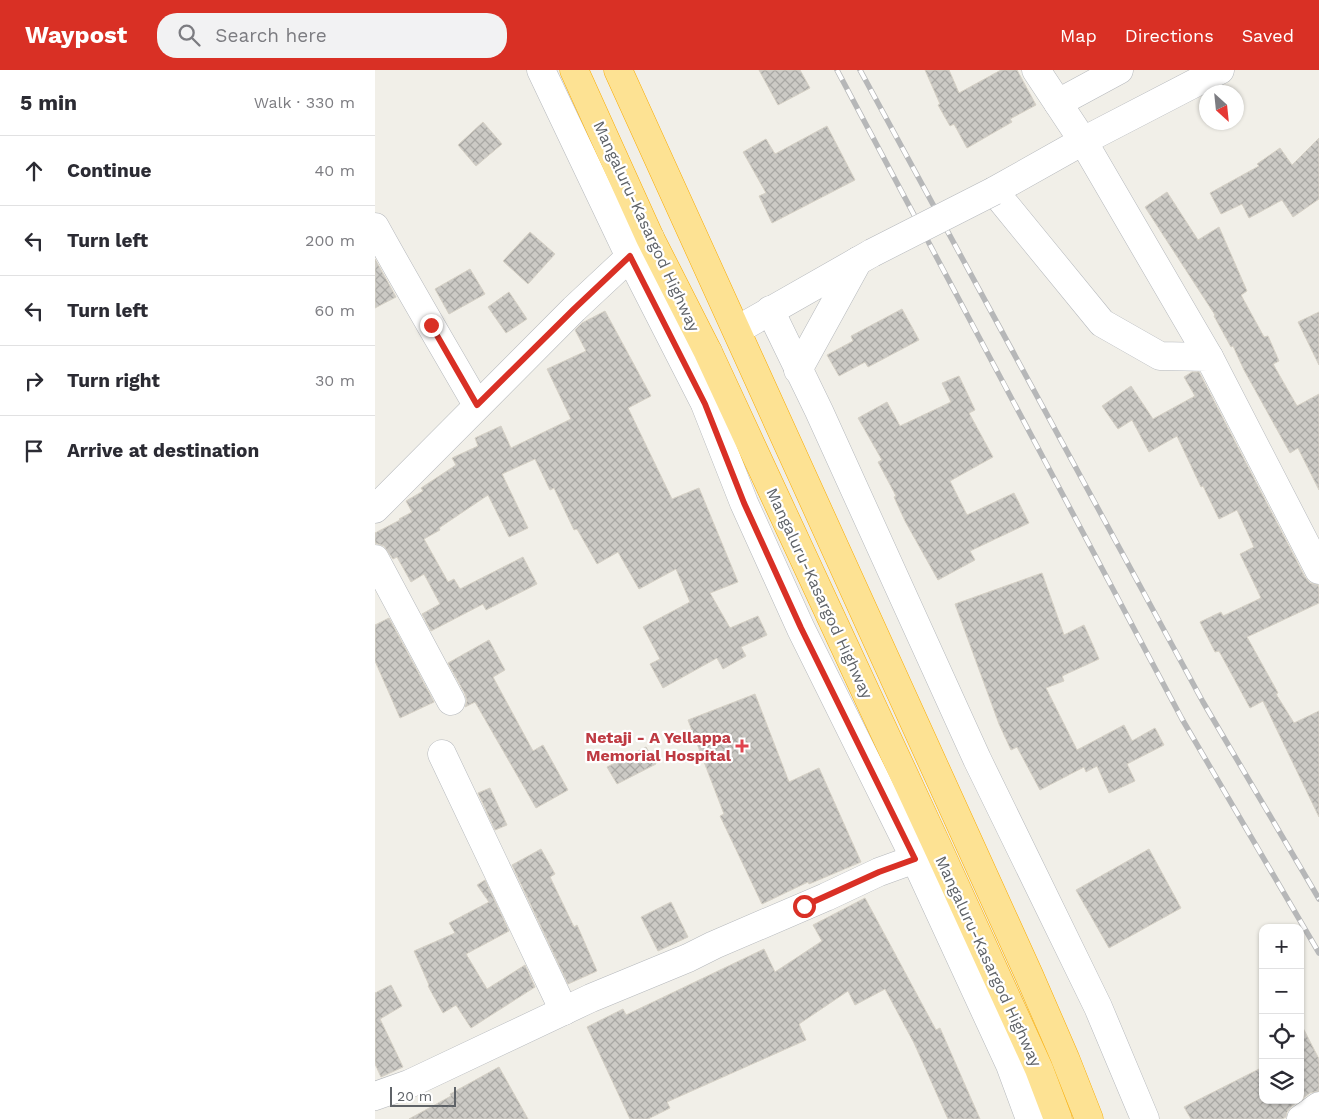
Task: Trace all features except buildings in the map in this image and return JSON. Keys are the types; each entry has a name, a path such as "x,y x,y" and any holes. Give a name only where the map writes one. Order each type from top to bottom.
{"highway":[{"name":"Mangaluru-Kasargod Highway","path":"574,70 650,238 708,352 819,591 1039,1068 1059,1119"},
{"name":"Mangaluru-Kasargod Highway","path":"618,70 1029,976 1089,1119"}],"street":[{"path":"541,70 630,256 705,404 744,503 801,628 915,859 1010,1065 1030,1119"},
{"path":"1036,70 1083,141 1209,357 1319,570"},
{"path":"1058,103 1119,70"},
{"path":"737,330 865,257 994,191 1083,141 1220,70"},
{"path":"994,191 1102,323 1160,356 1209,357"},
{"path":"375,227 477,405"},
{"path":"375,509 574,309 650,238"},
{"path":"798,370 865,257"},
{"path":"770,310 823,420 977,759 1098,1007 1145,1119"},
{"path":"705,404 704,395 708,352"},
{"path":"375,559 451,701"},
{"path":"441,754 564,1011"},
{"path":"375,1096 409,1084 651,972 687,958 879,872 915,859"},
{"path":"1301,1119 1319,1106"}],"railway":[{"path":"837,70 1182,719 1319,953"},
{"path":"860,70 1203,702 1319,899"}],"place":[{"name":"Netaji - A Yellappa Memorial Hospital","path":"742,746"}],"route":[{"path":"431,325 477,405 630,256 705,404 744,503 801,628 915,859 879,872 804,906"}]}
